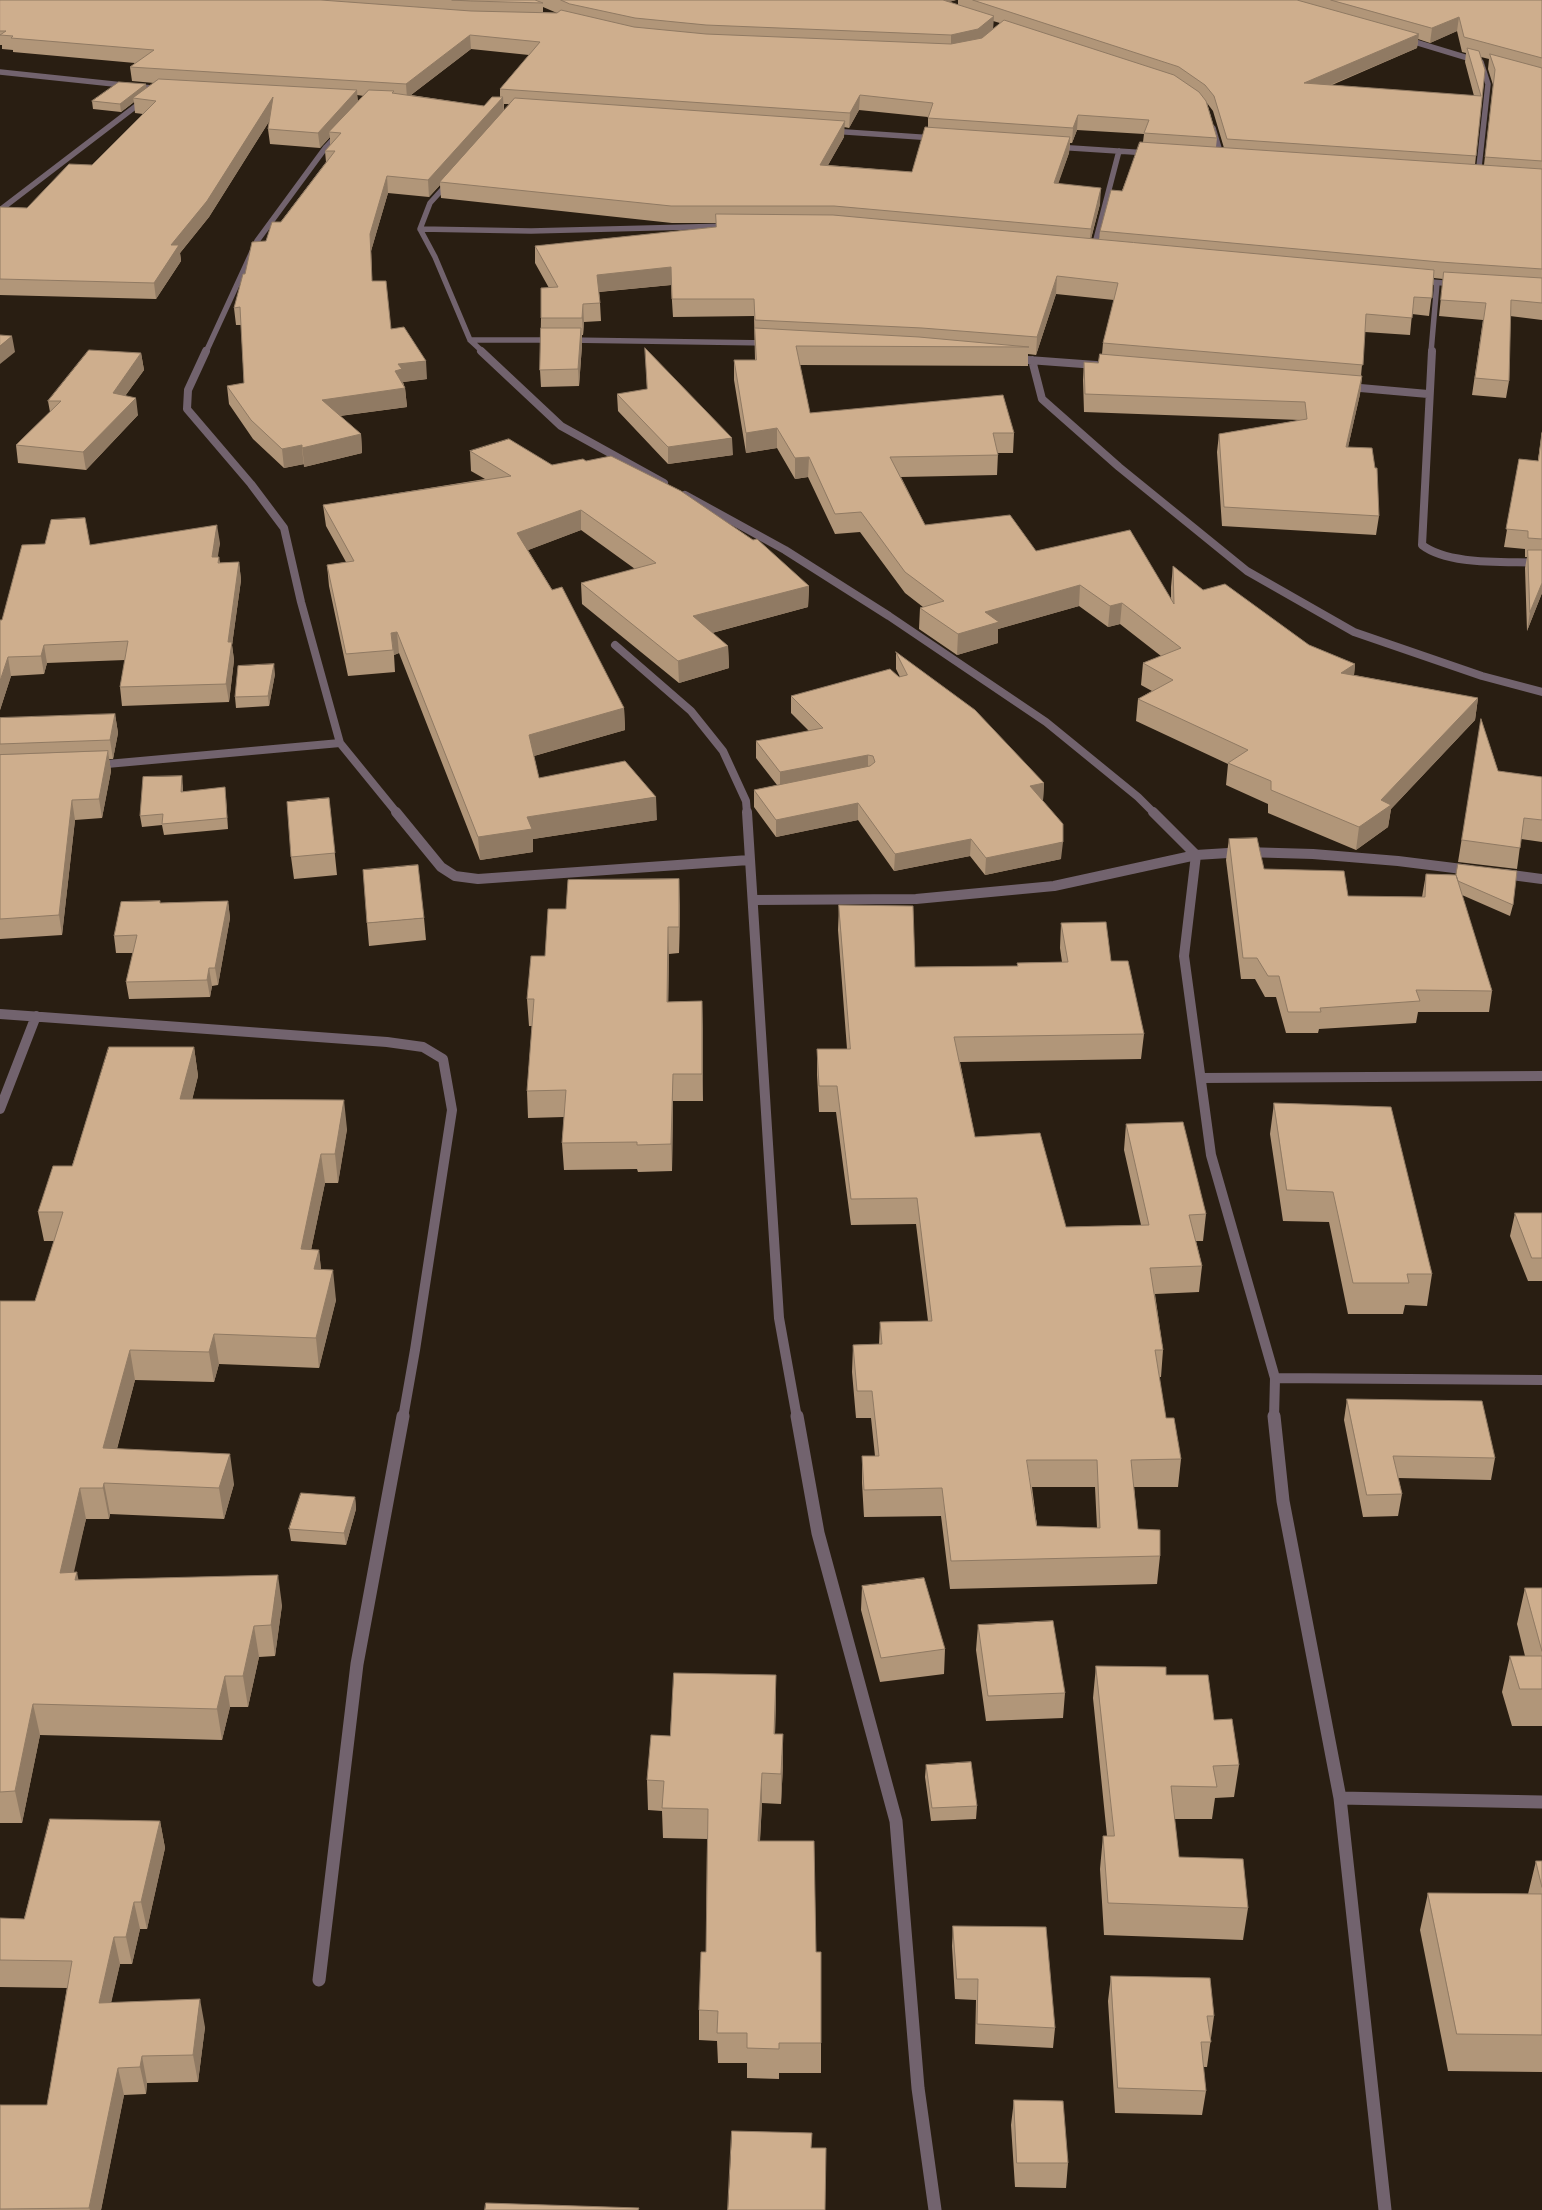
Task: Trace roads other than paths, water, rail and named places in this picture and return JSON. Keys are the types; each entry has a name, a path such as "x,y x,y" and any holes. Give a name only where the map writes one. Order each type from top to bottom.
{"street":[{"path":"1400,37 1490,64"},
{"path":"1478,176 1488,84 1481,62"},
{"path":"0,72 169,89"},
{"path":"0,210 159,88"},
{"path":"1212,123 1222,158"},
{"path":"344,127 326,147 257,241 188,390 188,409 251,484 284,528 301,602 340,743 441,867 455,876 478,879 748,860"},
{"path":"822,130 941,139"},
{"path":"1050,146 1157,154"},
{"path":"1093,251 1120,151"},
{"path":"1213,158 1232,159"},
{"path":"420,229 430,203 456,174"},
{"path":"1468,176 1487,177"},
{"path":"420,229 531,231 739,226"},
{"path":"420,229 435,256 470,340 561,426 673,488"},
{"path":"1083,250 1102,252"},
{"path":"1417,281 1466,285"},
{"path":"1437,283 1428,394 1422,545 1431,552 1456,559 1542,563"},
{"path":"470,340 734,341 774,343"},
{"path":"1012,358 1104,365"},
{"path":"1032,360 1042,399 1119,467 1247,571 1354,632 1482,676 1542,692"},
{"path":"1339,386 1428,394"},
{"path":"682,493 809,565 889,616 1046,722 1138,797 1196,856"},
{"path":"615,645 691,711 723,751 746,801 748,860 753,900 779,1318 818,1533 896,1821 918,2088 935,2210"},
{"path":"83,766 340,743"},
{"path":"746,801 756,799"},
{"path":"753,900 916,899 1054,886 1196,856 1244,852 1313,854 1398,861 1542,879"},
{"path":"1196,856 1184,956 1211,1155 1275,1378 1274,1427 1284,1501 1340,1798 1385,2210"},
{"path":"0,1014 387,1042 423,1047 443,1059 452,1110 415,1350 356,1664 319,1980"},
{"path":"0,1109 36,1016"},
{"path":"1201,1078 1542,1076"},
{"path":"1275,1378 1542,1380"},
{"path":"1340,1798 1542,1802"}]}
